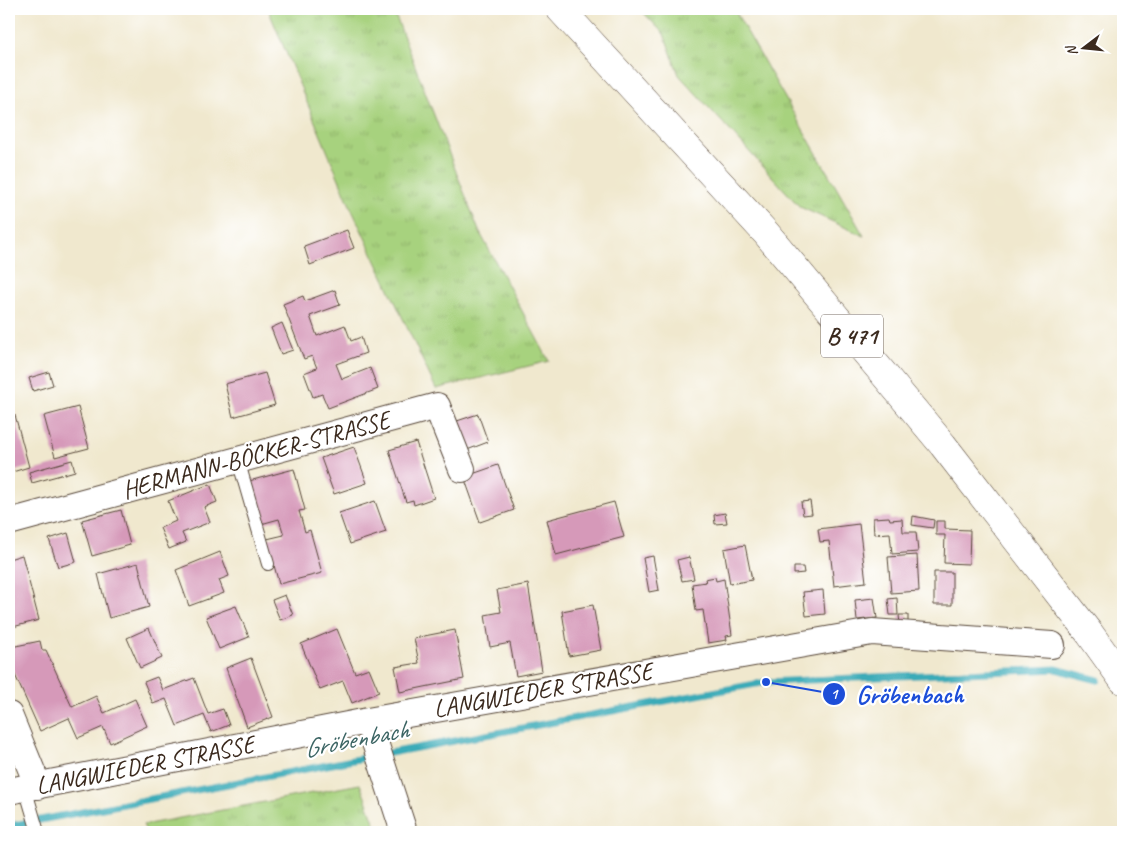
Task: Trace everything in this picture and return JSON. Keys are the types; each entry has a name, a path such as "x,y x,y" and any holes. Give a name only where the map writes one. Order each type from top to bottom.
{"highway":[{"name":"B 471","path":"560,9 766,233 943,445 1090,634 1123,680"}],"street":[{"name":"HERMANN-BÖCKER-STRASSE","path":"9,522 437,406 462,469"},
{"name":"LANGWIEDER STRASSE","path":"25,793 371,731 872,632 1052,645"},
{"path":"9,715 25,793"},
{"path":"371,731 404,832"}],"lane":[{"path":"238,460 268,564"},
{"path":"25,793 38,832"}],"green space":[{"path":"268,9 393,9 479,231 549,361 436,389 351,208"},
{"path":"640,9 734,9 864,236 800,207 679,75 664,34"},
{"path":"360,784 378,832 147,832 143,825"}],"building":[{"path":"347,230 354,248 310,265 304,246"},
{"path":"335,290 340,305 310,316 317,336 345,325 351,341 361,337 366,353 336,364 342,379 370,368 378,389 328,408 322,394 313,397 304,373 317,368 312,356 304,359 283,304 303,296 305,301"},
{"path":"282,323 293,350 281,354 271,328"},
{"path":"49,372 53,385 33,391 29,378"},
{"path":"265,373 275,405 233,417 225,384"},
{"path":"78,407 89,448 55,457 44,416"},
{"path":"478,414 488,442 467,450 457,421"},
{"path":"15,415 29,467 9,473 9,417"},
{"path":"416,442 434,498 414,505 413,500 406,502 389,450"},
{"path":"354,447 367,483 334,494 321,458"},
{"path":"72,460 75,471 32,483 29,472"},
{"path":"498,465 514,510 480,522 464,477"},
{"path":"294,469 305,510 299,511 305,532 310,530 322,573 279,584 267,539 284,535 279,519 261,524 249,481"},
{"path":"210,484 217,502 204,507 210,522 182,533 186,542 169,549 160,528 176,521 168,501"},
{"path":"375,501 386,532 350,544 339,513"},
{"path":"810,501 812,514 803,515 801,502"},
{"path":"614,502 624,537 556,555 547,520"},
{"path":"121,510 130,545 92,556 82,520"},
{"path":"725,513 727,523 715,524 714,515"},
{"path":"913,516 934,520 933,528 912,525"},
{"path":"889,517 890,520 902,519 903,532 916,532 918,552 892,554 890,533 874,534 873,518"},
{"path":"936,521 945,521 945,529 970,530 969,564 944,563 945,535 936,535"},
{"path":"859,524 866,582 834,586 829,541 820,542 818,529"},
{"path":"68,533 76,562 58,567 49,539"},
{"path":"745,545 752,580 730,584 724,549"},
{"path":"220,552 229,576 219,580 224,593 189,606 176,570"},
{"path":"22,555 39,620 9,628 9,559"},
{"path":"917,555 919,591 891,593 888,557"},
{"path":"653,556 659,590 649,592 643,558"},
{"path":"689,557 694,579 682,581 677,560"},
{"path":"138,563 149,607 109,618 98,574"},
{"path":"794,567 803,567 804,573 794,574"},
{"path":"934,572 952,572 952,605 934,605"},
{"path":"715,577 716,581 724,579 732,635 726,636 727,640 708,643 703,610 696,611 692,584 706,582 705,579"},
{"path":"528,584 542,671 516,676 510,643 490,647 485,615 501,612 497,590"},
{"path":"823,590 825,614 806,616 803,592"},
{"path":"285,595 293,615 280,620 272,600"},
{"path":"874,598 877,618 857,620 855,600"},
{"path":"897,598 898,615 890,615 888,599"},
{"path":"593,605 601,650 569,656 562,611"},
{"path":"236,606 249,637 219,649 206,617"},
{"path":"899,615 908,615 908,624 900,624"},
{"path":"149,628 162,658 140,668 127,638"},
{"path":"337,629 355,673 369,668 379,692 352,703 343,681 320,690 301,644"},
{"path":"455,630 464,679 400,692 395,667 419,663 414,638"},
{"path":"40,641 42,650 46,650 72,707 96,696 104,713 135,699 147,726 110,743 103,727 78,738 69,718 40,731 11,666 11,647"},
{"path":"251,658 273,717 247,727 226,668"},
{"path":"157,677 163,690 194,678 208,714 223,709 229,725 211,732 204,715 177,726 166,699 153,704 144,682"}],"waterway":[{"name":"Gröbenbach","path":"385,754 766,682 1056,669 1098,680"},
{"name":"Gröbenbach","path":"9,826 374,756"}],"place":[{"name":"Gröbenbach","path":"766,682"}]}
